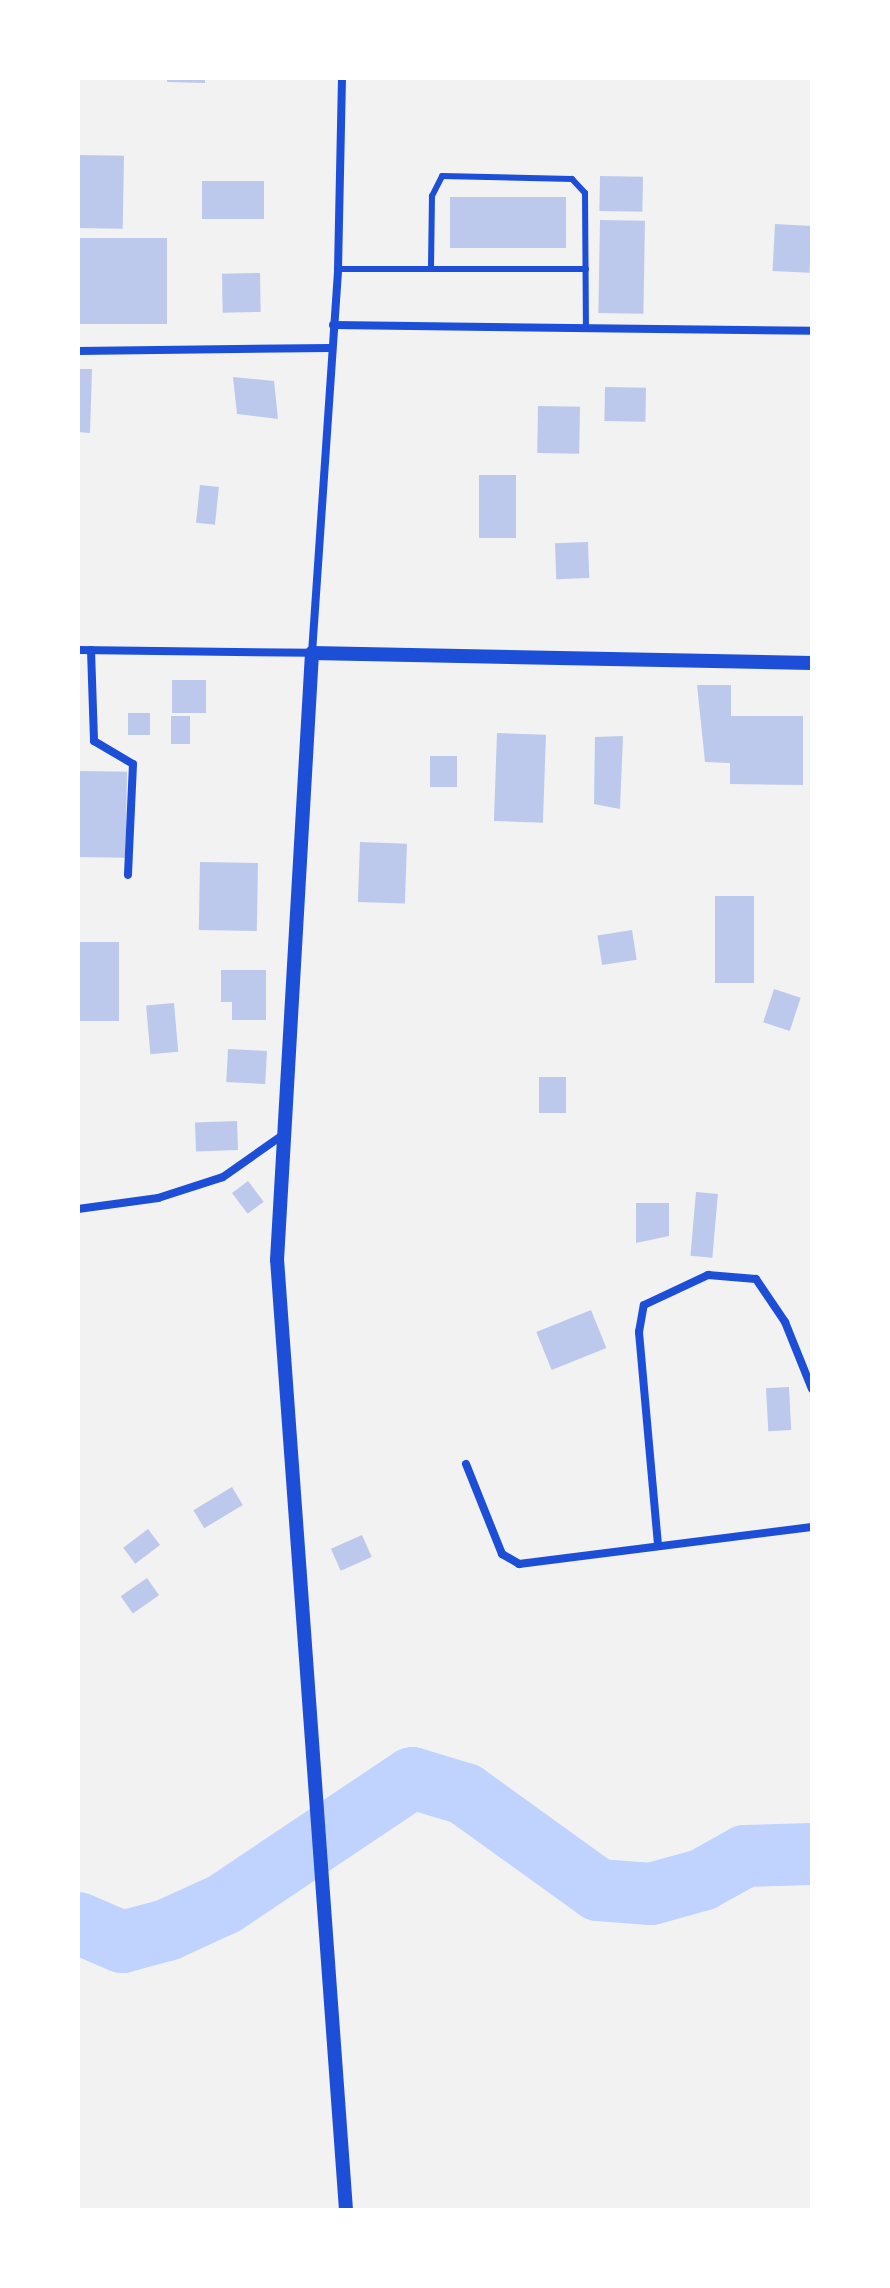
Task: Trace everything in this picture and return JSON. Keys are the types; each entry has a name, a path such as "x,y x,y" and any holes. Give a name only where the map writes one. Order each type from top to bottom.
{"street":[{"path":"342,78 338,269 280,1137 277,1260 346,2210"},
{"path":"333,325 812,331"},
{"path":"78,351 331,348"},
{"path":"78,650 812,663"},
{"path":"91,650 94,741 133,764 128,875"},
{"path":"78,1209 158,1198 223,1177 280,1137"},
{"path":"658,1545 639,1332 644,1305 708,1275 756,1279 785,1322 812,1389"},
{"path":"466,1464 502,1554 519,1564 812,1527"}],"lane":[{"path":"431,267 432,196 442,176 572,179 585,193 586,328"},
{"path":"338,269 586,269"}],"building":[{"path":"167,78 205,78 205,83 167,82"},
{"path":"78,155 124,156 123,229 78,228"},
{"path":"600,176 643,177 642,212 599,211"},
{"path":"202,181 264,181 264,219 202,219"},
{"path":"450,197 566,197 566,248 450,248"},
{"path":"600,220 645,221 643,314 598,313"},
{"path":"775,224 812,226 809,273 773,271"},
{"path":"78,238 167,238 167,324 78,324"},
{"path":"260,273 261,312 223,313 222,274"},
{"path":"78,369 92,369 90,433 78,432"},
{"path":"233,377 274,381 278,419 237,414"},
{"path":"605,387 646,388 645,422 604,421"},
{"path":"538,406 580,407 579,454 537,453"},
{"path":"479,475 516,475 516,538 479,538"},
{"path":"200,485 219,487 215,525 196,523"},
{"path":"588,542 589,578 556,579 555,543"},
{"path":"172,680 206,680 206,713 172,713"},
{"path":"697,685 731,685 731,716 803,716 803,785 730,784 730,763 705,762"},
{"path":"128,713 150,713 150,735 128,735"},
{"path":"171,716 190,716 190,744 171,744"},
{"path":"497,733 546,735 543,823 494,821"},
{"path":"623,736 620,809 594,804 595,737"},
{"path":"430,756 457,756 457,787 430,787"},
{"path":"78,771 127,772 125,858 78,857"},
{"path":"360,842 407,844 405,904 358,902"},
{"path":"200,862 258,863 257,931 199,930"},
{"path":"715,896 754,896 754,983 715,983"},
{"path":"632,930 637,960 602,965 597,935"},
{"path":"78,942 119,942 119,1021 78,1021"},
{"path":"221,970 266,970 266,1020 232,1020 232,1002 221,1002"},
{"path":"774,989 801,998 790,1031 763,1022"},
{"path":"174,1003 178,1052 150,1054 146,1005"},
{"path":"228,1049 267,1051 265,1084 226,1082"},
{"path":"539,1077 566,1077 566,1113 539,1113"},
{"path":"237,1121 238,1150 196,1151 195,1122"},
{"path":"248,1181 264,1202 248,1214 232,1193"},
{"path":"696,1192 718,1194 712,1258 690,1256"},
{"path":"636,1203 669,1203 669,1236 636,1243"},
{"path":"591,1310 606,1348 552,1370 536,1332"},
{"path":"789,1387 791,1430 768,1431 766,1388"},
{"path":"232,1487 243,1505 204,1528 193,1510"},
{"path":"148,1529 160,1545 135,1564 123,1548"},
{"path":"362,1535 372,1557 341,1571 331,1549"},
{"path":"147,1578 159,1595 133,1614 121,1596"}],"waterway":[{"path":"78,1923 122,1942 167,1930 224,1904 412,1778 465,1794 598,1890 651,1894 702,1880 745,1856 812,1854"}]}
